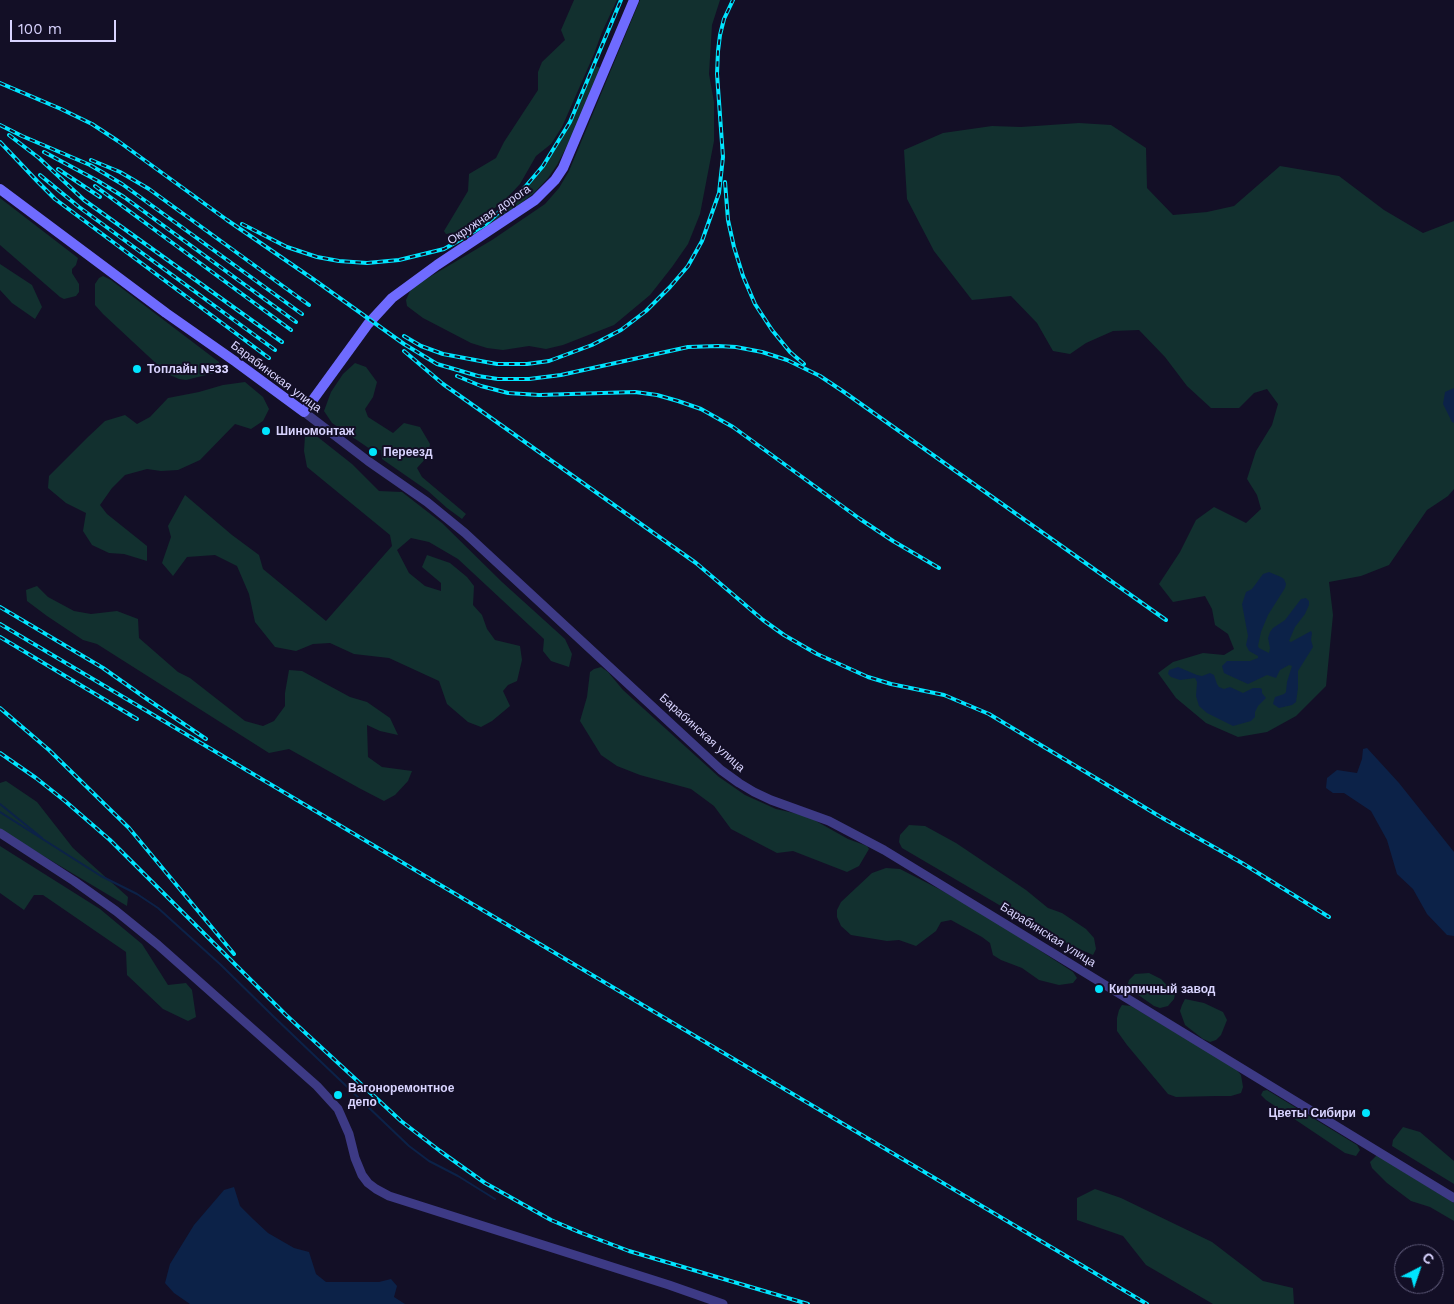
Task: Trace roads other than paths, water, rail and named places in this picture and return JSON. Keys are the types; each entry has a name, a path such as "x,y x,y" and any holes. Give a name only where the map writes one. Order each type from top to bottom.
{"main road":[{"name":"Окружная дорога","path":"304,412 368,324 392,298 437,265 534,200 555,180 563,168 634,0"},
{"name":"Барабинская улица","path":"0,189 166,313 304,412"}],"street":[{"name":"Барабинская улица","path":"304,412 368,461 427,502 465,533 721,770 739,783 771,800 829,821 884,850 1454,1198"},
{"path":"0,833 116,911 158,945 317,1086 338,1109 350,1134 355,1158 362,1175 376,1189 389,1196 722,1304"}],"water":[{"path":"1454,388 1454,423 1443,404 1445,392"},
{"path":"1269,572 1284,579 1286,584 1268,615 1261,632 1259,648 1269,653 1268,638 1270,632 1285,620 1301,599 1306,598 1309,601 1309,605 1295,627 1289,641 1291,642 1311,631 1312,633 1313,647 1298,671 1296,702 1279,708 1273,704 1274,700 1275,697 1286,692 1292,666 1289,665 1280,670 1276,678 1267,675 1248,684 1224,673 1222,666 1227,661 1250,661 1258,658 1258,656 1249,651 1246,645 1248,636 1242,604 1246,592 1252,589 1263,574"},
{"path":"1178,667 1202,676 1210,673 1214,675 1219,687 1224,689 1230,687 1243,693 1253,688 1260,688 1266,698 1258,706 1255,717 1251,721 1233,726 1207,713 1199,706 1196,696 1197,682 1195,678 1180,680 1168,674 1169,670"},
{"path":"1367,748 1399,783 1454,852 1454,936 1447,935 1427,914 1413,889 1397,874 1387,840 1371,811 1344,793 1333,793 1326,788 1327,778 1337,770 1357,773 1363,749"},
{"path":"234,1187 240,1206 268,1233 294,1248 309,1252 316,1274 326,1282 379,1282 391,1279 397,1286 394,1297 405,1304 190,1304 174,1293 165,1283 170,1264 194,1225 224,1190"}],"waterway":[{"path":"0,804 42,838"},
{"path":"0,812 101,876 137,894 158,908 221,965 409,1146 429,1161 495,1199"}],"railway":[{"path":"242,224 287,247 317,257 367,263 399,260 444,249 465,237 486,224 520,193 543,166 570,122 621,0"},
{"path":"404,336 421,346 443,354 497,364 527,364 549,361 592,345 621,330 646,311 670,287 688,266 702,241 719,193 723,157 717,74 718,51 724,19 733,0"},
{"path":"0,83 92,124 404,344 437,364 478,376 498,379 529,379 561,375 688,347 736,347 762,352 787,360 820,376 844,392 1166,620"},
{"path":"0,125 90,165 122,184 302,314"},
{"path":"9,135 39,158 84,200 282,342"},
{"path":"0,142 55,199 269,358"},
{"path":"44,152 124,197 296,322"},
{"path":"91,160 120,172 149,189 309,305"},
{"path":"58,169 100,197"},
{"path":"40,175 79,207 275,350"},
{"path":"725,182 728,220 734,247 743,276 755,304 772,330 790,352 804,364"},
{"path":"95,186 291,330"},
{"path":"404,351 443,384 696,563 763,620 784,635 817,654 868,677 891,684 944,695 989,714 1159,816 1242,863 1329,917"},
{"path":"457,376 481,386 508,393 539,395 635,392 657,395 701,409 733,427 860,519 939,568"},
{"path":"0,607 103,668 206,739"},
{"path":"0,624 1147,1304"},
{"path":"0,637 137,719"},
{"path":"0,708 49,750 129,828 234,954"},
{"path":"0,753 36,778 110,840 286,1015 401,1121 485,1183 551,1220 629,1251 808,1304"}],"place":[{"name":"Топлайн №33","path":"137,369"},
{"name":"Шиномонтаж","path":"266,431"},
{"name":"Переезд","path":"373,452"},
{"name":"Кирпичный завод","path":"1099,989"},
{"name":"Вагоноремонтное депо","path":"338,1095"},
{"name":"Цветы Сибири","path":"1366,1113"}]}
